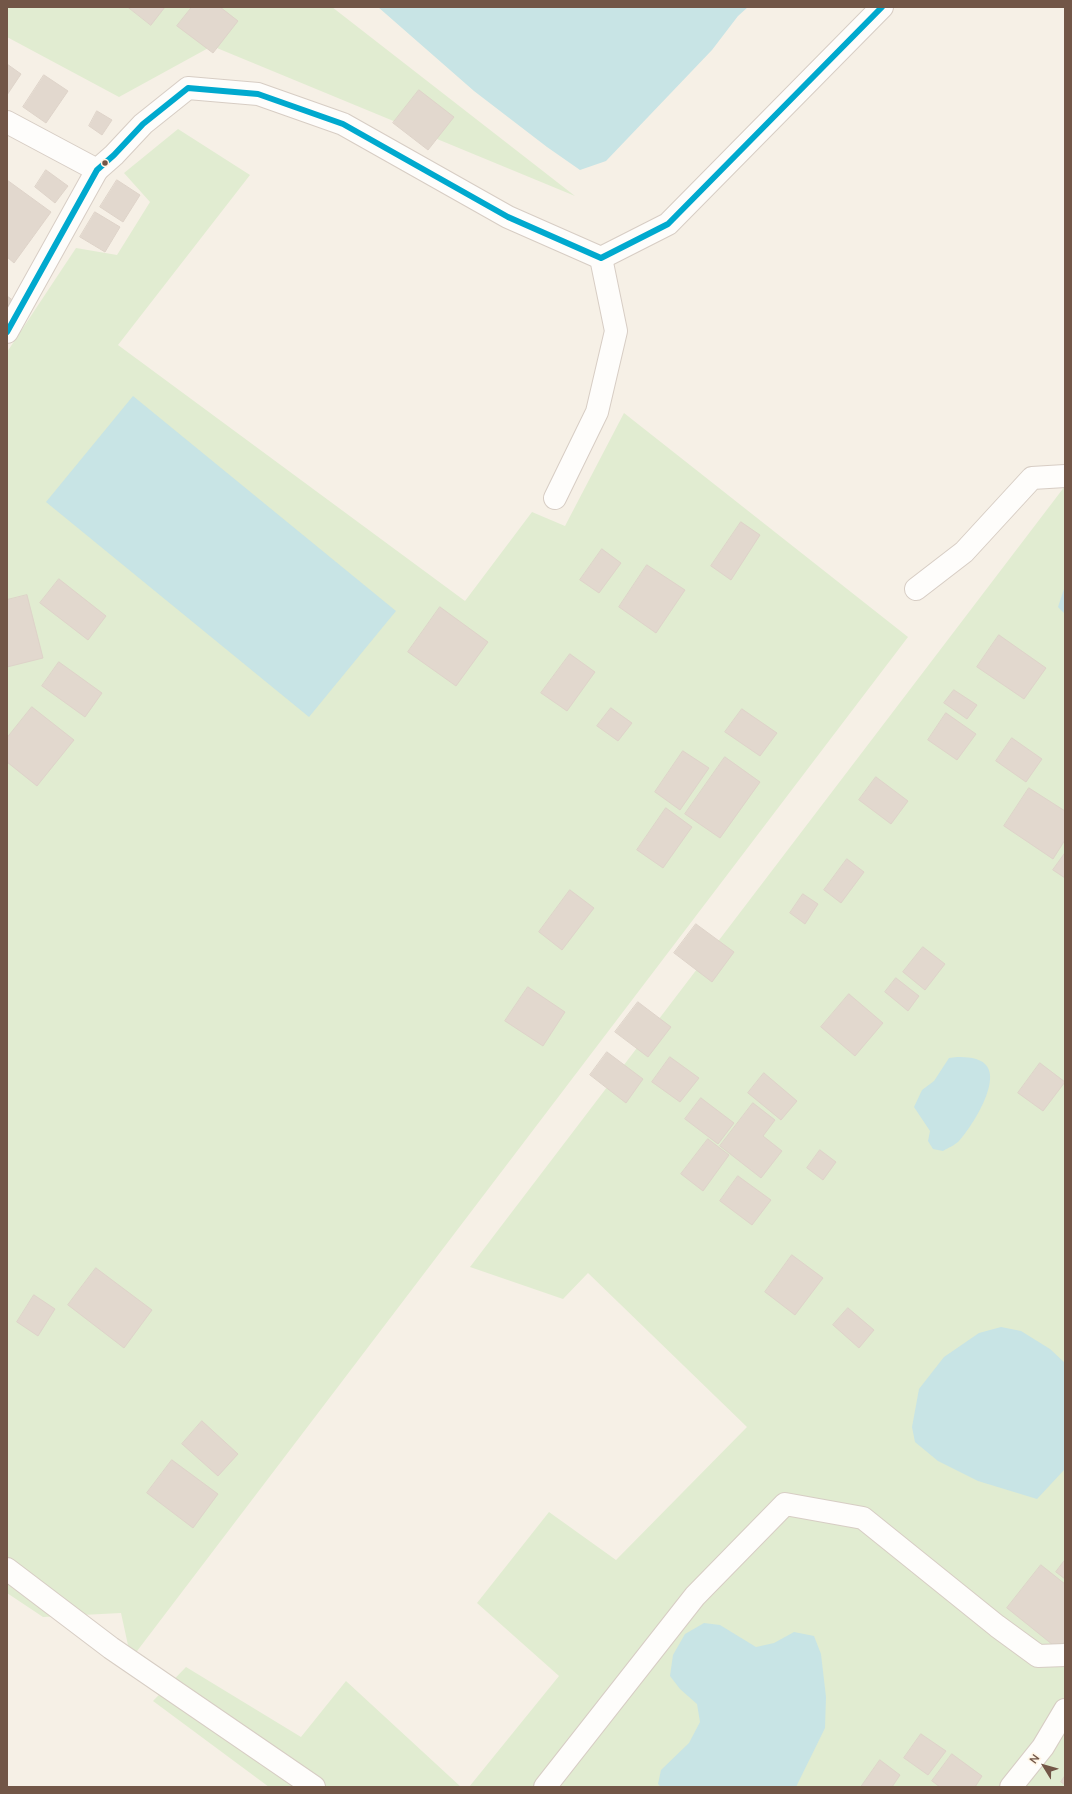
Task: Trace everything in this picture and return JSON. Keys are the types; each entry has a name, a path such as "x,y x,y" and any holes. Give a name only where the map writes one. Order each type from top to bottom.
{"street":[{"path":"601,258 668,224 882,7"},
{"path":"7,332 97,170 114,155 143,124 188,88 258,94 343,124 508,217 601,258"},
{"path":"7,122 97,170"},
{"path":"555,498 597,412 616,331 601,258"},
{"path":"916,589 964,552 1032,478 1065,476"},
{"path":"545,1787 695,1596 785,1504 863,1518 997,1626 1038,1656 1065,1655"},
{"path":"7,1569 111,1648 314,1787"},
{"path":"1011,1787 1043,1747 1065,1710"}],"green space":[{"path":"7,7 332,7 575,196 212,46 119,97 7,37"},
{"path":"178,129 250,175 118,345 465,601 532,512 565,526 624,413 908,637 131,1659 121,1613 43,1617 7,1593 7,352 76,248 117,255 150,202 124,173"},
{"path":"1065,486 1065,1787 469,1787 559,1676 477,1603 549,1512 616,1560 747,1427 588,1273 563,1299 470,1267"},
{"path":"186,1667 301,1737 346,1681 461,1787 269,1787 153,1701"}],"water":[{"path":"378,7 748,7 738,16 712,50 606,161 580,170 547,147 474,91"},
{"path":"133,396 396,611 309,717 46,502"},
{"path":"1065,586 1065,614 1058,607"},
{"path":"968,1057 983,1062 990,1073 990,1082 983,1104 977,1116 959,1141 943,1151 933,1149 928,1141 930,1131 914,1107 922,1090 934,1081 949,1058"},
{"path":"1001,1327 1021,1331 1050,1349 1065,1363 1065,1467 1064,1470 1037,1499 978,1481 938,1461 915,1442 912,1427 919,1389 944,1357 979,1333"},
{"path":"704,1623 720,1625 756,1647 774,1643 794,1632 814,1636 821,1654 826,1697 825,1728 796,1787 661,1787 658,1784 661,1770 689,1743 700,1722 697,1704 680,1689 670,1676 673,1655 685,1634"}],"building":[{"path":"128,7 165,7 151,25"},
{"path":"192,7 220,7 238,21 213,53 177,26"},
{"path":"7,64 21,74 7,95"},
{"path":"44,75 68,91 46,123 23,107"},
{"path":"419,90 454,117 428,150 393,123"},
{"path":"97,111 112,120 102,135 89,126"},
{"path":"46,170 68,186 55,203 35,187"},
{"path":"7,180 51,212 14,263 7,257"},
{"path":"117,180 140,195 123,222 100,207"},
{"path":"95,212 120,227 105,252 80,237"},
{"path":"7,296 14,301 7,310"},
{"path":"741,522 760,535 731,580 711,566"},
{"path":"602,549 621,563 599,593 580,580"},
{"path":"647,565 685,590 656,633 619,607"},
{"path":"59,579 106,616 88,640 40,603"},
{"path":"27,595 43,658 7,667 7,600"},
{"path":"440,607 488,642 456,686 408,652"},
{"path":"999,635 1046,668 1024,699 977,667"},
{"path":"570,654 595,672 567,711 541,693"},
{"path":"59,662 102,693 85,717 42,686"},
{"path":"954,690 977,705 967,719 944,703"},
{"path":"32,707 74,740 37,786 7,762 7,738"},
{"path":"611,708 632,723 618,741 597,726"},
{"path":"742,709 777,733 760,756 725,732"},
{"path":"946,713 976,734 957,760 928,740"},
{"path":"1012,738 1042,759 1026,782 996,761"},
{"path":"683,751 709,768 680,810 655,792"},
{"path":"725,757 760,782 720,838 685,814"},
{"path":"876,777 908,801 891,824 859,800"},
{"path":"1029,788 1065,811 1065,840 1053,859 1004,826"},
{"path":"666,808 692,827 663,868 637,850"},
{"path":"1065,853 1065,878 1053,870"},
{"path":"847,859 864,872 841,903 824,890"},
{"path":"570,890 594,908 562,950 539,932"},
{"path":"803,894 818,904 805,924 790,913"},
{"path":"696,924 734,952 712,982 674,953"},
{"path":"923,947 945,964 925,990 903,972"},
{"path":"896,978 919,996 908,1011 885,992"},
{"path":"528,987 565,1012 543,1046 505,1021"},
{"path":"849,994 883,1023 855,1056 821,1027"},
{"path":"638,1002 671,1027 648,1057 615,1032"},
{"path":"607,1052 643,1079 626,1103 590,1075"},
{"path":"670,1057 699,1078 680,1102 652,1082"},
{"path":"1040,1063 1065,1082 1043,1111 1018,1093"},
{"path":"764,1073 797,1101 781,1120 748,1093"},
{"path":"701,1098 734,1123 718,1144 685,1119"},
{"path":"753,1103 775,1120 763,1136 782,1151 761,1178 720,1146"},
{"path":"708,1139 729,1155 703,1191 681,1174"},
{"path":"820,1150 836,1162 823,1180 807,1168"},
{"path":"738,1176 771,1200 752,1225 720,1201"},
{"path":"792,1255 823,1278 795,1315 765,1292"},
{"path":"96,1268 152,1310 124,1348 68,1305"},
{"path":"34,1295 55,1309 38,1336 17,1322"},
{"path":"848,1308 874,1330 859,1348 833,1325"},
{"path":"202,1421 238,1454 218,1476 182,1444"},
{"path":"172,1460 218,1494 193,1528 147,1493"},
{"path":"1065,1560 1065,1579 1056,1572"},
{"path":"1041,1565 1065,1584 1065,1641 1058,1649 1007,1608"},
{"path":"921,1734 946,1751 928,1775 904,1758"},
{"path":"952,1754 982,1776 975,1787 940,1787 932,1781"},
{"path":"880,1760 900,1775 892,1787 861,1787"},
{"path":"1065,1776 1065,1785 1061,1782"}],"transit line":[{"path":"7,332 97,170 114,155 143,124 188,88 258,94 343,124 508,217 601,258 668,224 882,7"}]}
